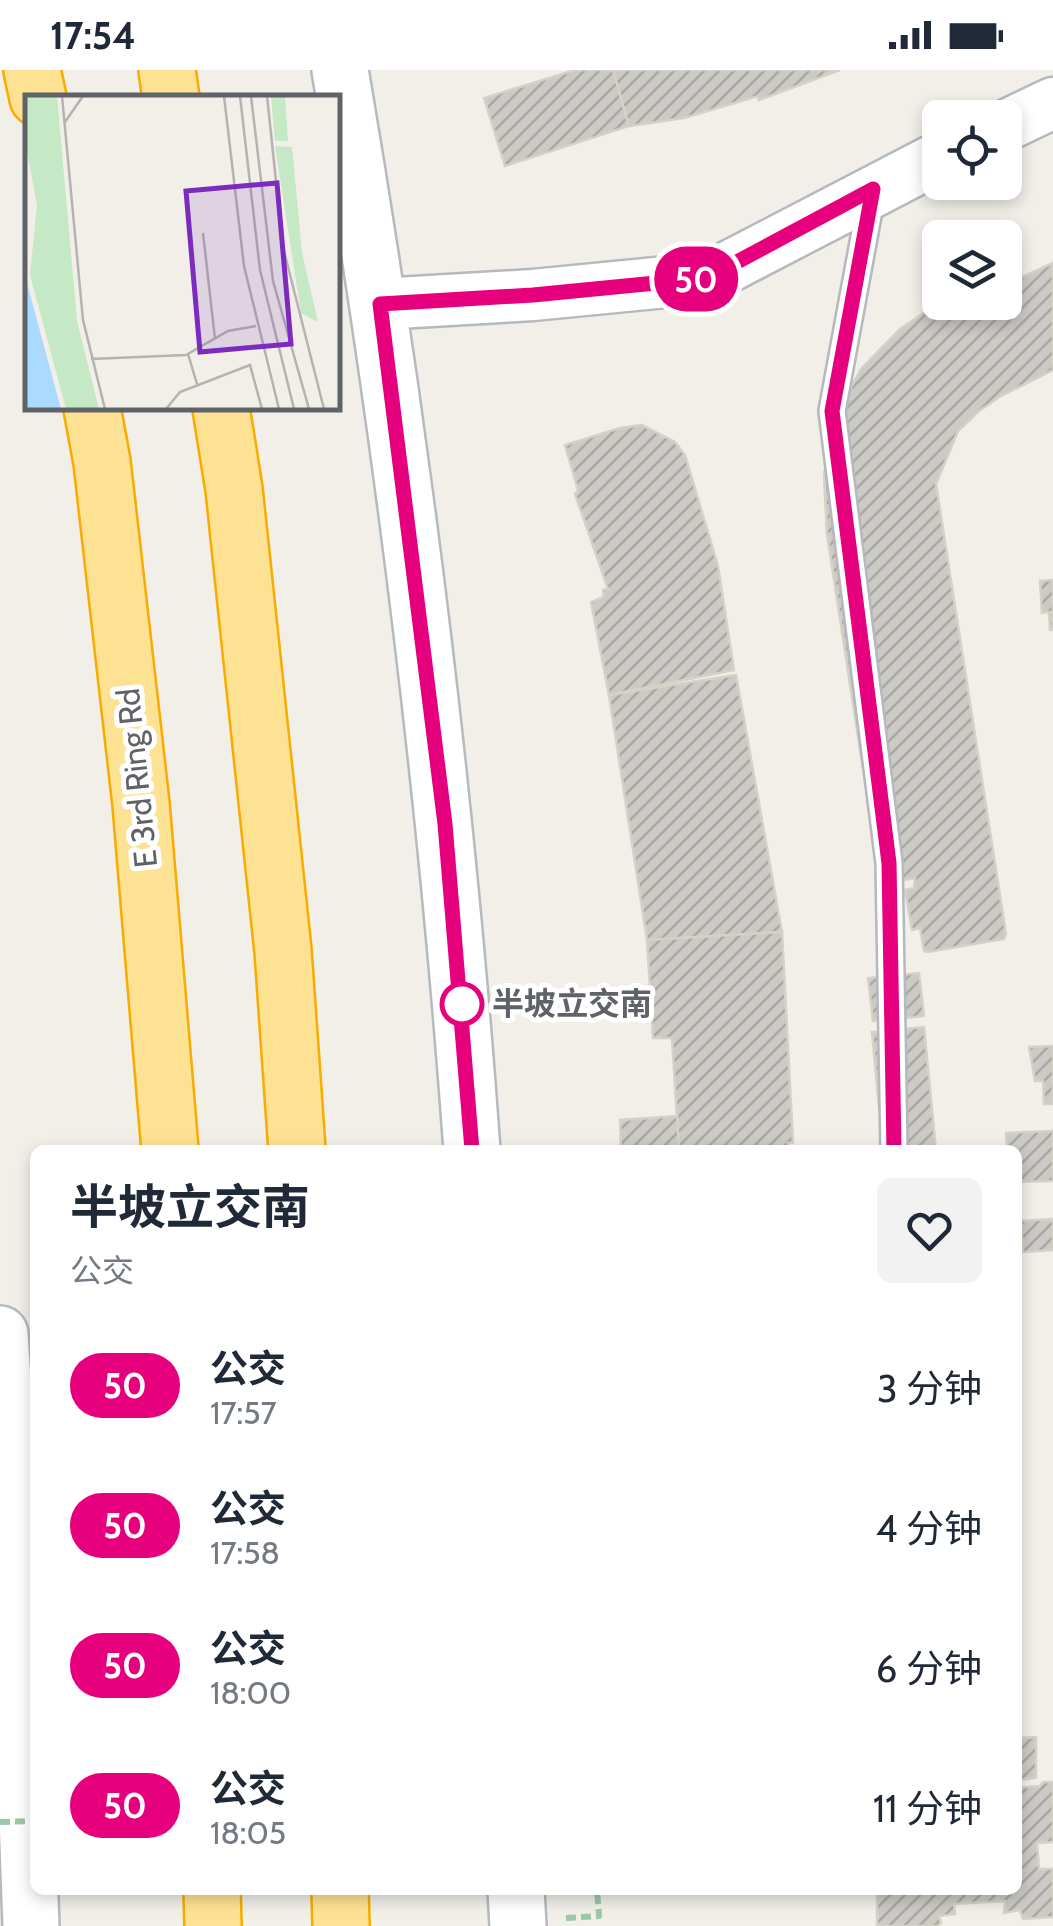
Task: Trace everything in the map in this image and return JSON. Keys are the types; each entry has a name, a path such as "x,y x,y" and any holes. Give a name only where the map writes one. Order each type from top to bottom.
{"highway":[{"path":"32,70 37,95"},
{"path":"167,70 171,95"},
{"name":"E 3rd Ring Rd","path":"92,410 102,462 141,804 170,1145"},
{"path":"221,410 234,489 283,951 297,1145"},
{"path":"212,1895 213,1926"},
{"path":"340,1895 341,1926"}],"main road":[{"path":"340,70 380,304 445,824 472,1145"},
{"path":"0,1334 22,1678 30,1926"},
{"path":"516,1895 518,1926"}],"street":[{"path":"1022,118 1053,102"},
{"path":"380,304 533,295 707,278 922,166"}],"lane":[{"path":"873,189 832,411 889,863 894,1145"}],"path":[{"path":"0,1822 30,1820"},
{"path":"598,1895 599,1916"}],"building":[{"path":"575,70 613,70 629,126 505,166 484,98"},
{"path":"613,70 840,70 759,100 758,96 684,118 629,126"},
{"path":"1053,263 1053,370 1001,396 958,431 936,484 1006,934 1004,939 928,952 924,951 920,928 912,930 905,890 914,888 915,878 887,883 873,834 827,534 824,475 833,421 861,369 900,329 922,314 922,320 1022,320 1022,277"},
{"path":"642,425 675,442 685,455 718,566 734,670 609,695 591,602 604,597 603,590 608,589 575,494 578,490 565,445"},
{"path":"1053,580 1050,630 1049,612 1042,613 1040,581"},
{"path":"736,675 782,932 647,940 609,695"},
{"path":"782,932 793,1143 679,1145 672,1038 653,1038 647,940"},
{"path":"919,973 924,1016 873,1021 868,978"},
{"path":"924,1027 936,1145 883,1145 872,1032"},
{"path":"1053,1046 1053,1104 1044,1104 1043,1081 1035,1081 1029,1047"},
{"path":"677,1116 679,1145 621,1145 620,1120"},
{"path":"1053,1131 1053,1181 1022,1182 1022,1145 1007,1145 1006,1133"},
{"path":"1053,1219 1053,1250 1023,1252 1022,1221"},
{"path":"1036,1737 1036,1778 1022,1780 1022,1738"},
{"path":"1053,1782 1053,1842 1037,1843 1039,1869 1053,1869 1053,1917 1023,1919 1020,1910 1004,1913 1005,1901 954,1904 955,1914 939,1916 941,1923 937,1926 877,1926 877,1895 1022,1895 1022,1788"}],"bus line":[{"name":"50","path":"472,1145 445,824 380,304 533,295 707,278 873,189 832,411 889,863 894,1145"}],"place":[{"name":"半坡立交南","path":"462,1004"}]}
